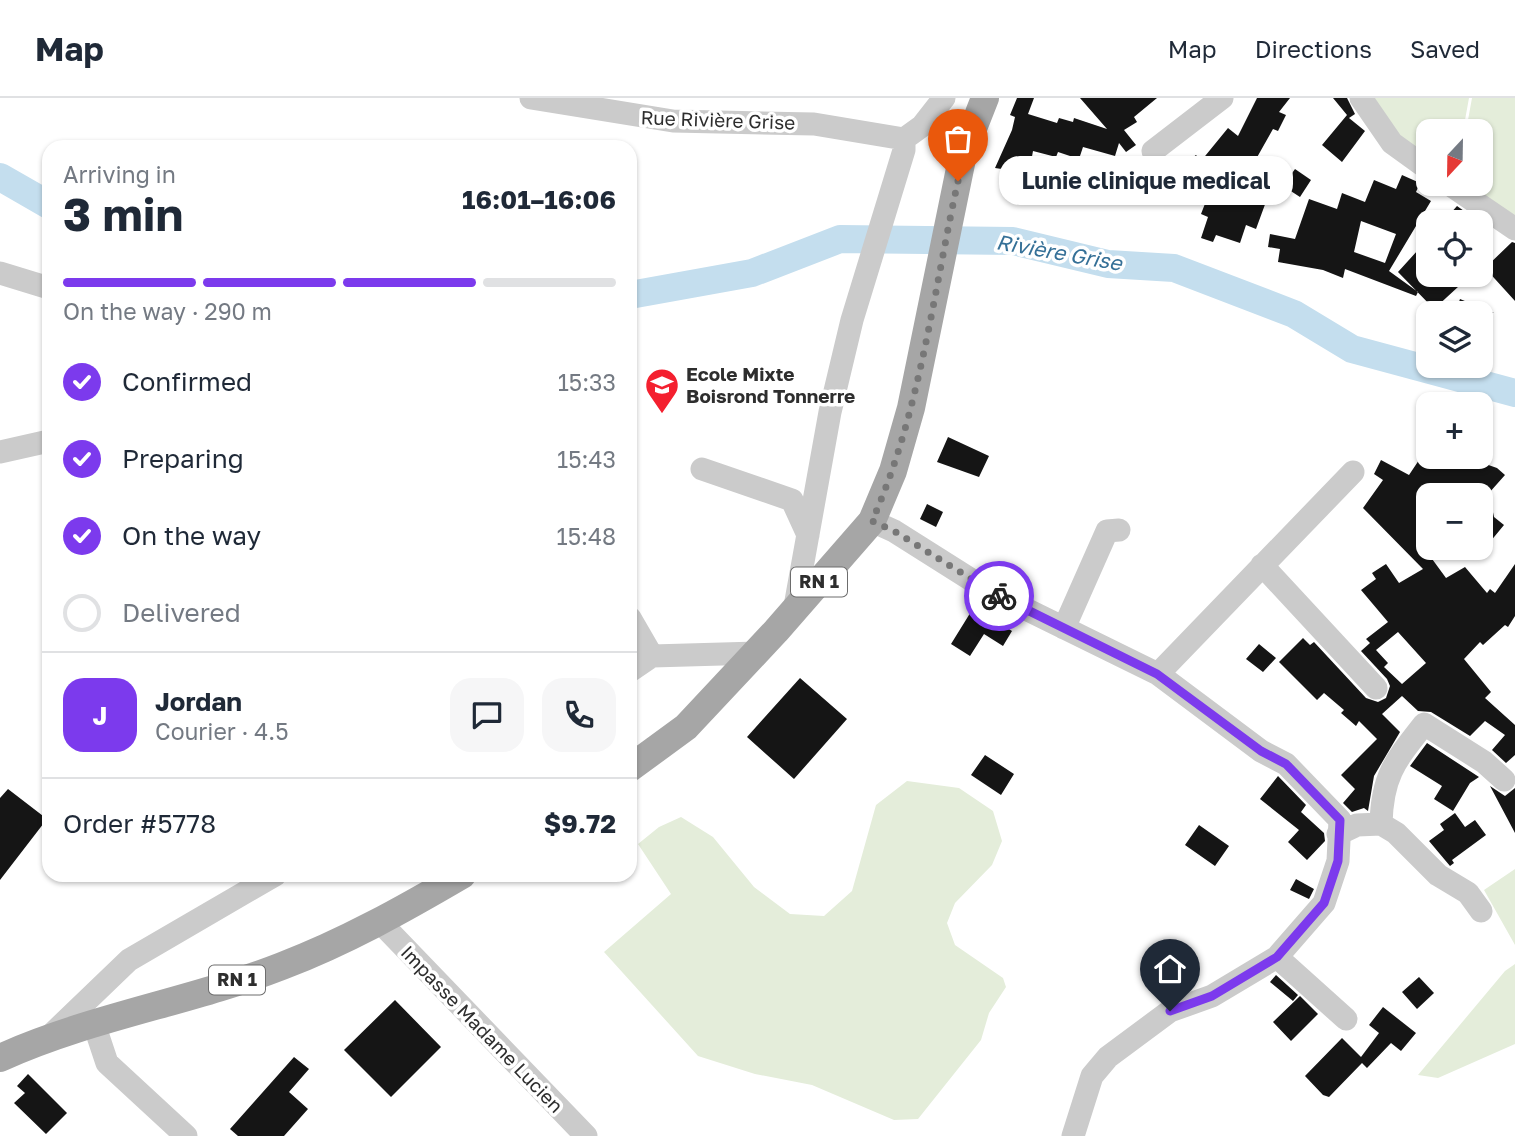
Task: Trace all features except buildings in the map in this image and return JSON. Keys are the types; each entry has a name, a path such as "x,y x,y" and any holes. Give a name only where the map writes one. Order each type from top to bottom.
{"main road":[{"name":"RN 1","path":"637,763 686,727 757,653 872,521 893,471 911,408 964,153 985,98"},
{"name":"RN 1","path":"0,1058 51,1035 281,967 379,921 449,882"}],"street":[{"name":"Rue Rivière Grise","path":"531,98 673,121 814,124 904,144"},
{"path":"794,612 830,412 852,320 904,144 944,98"},
{"path":"1153,151 1222,98"},
{"path":"1362,98 1392,143 1416,160"},
{"path":"1467,196 1515,229"},
{"path":"0,273 42,286"},
{"path":"0,453 8,448 42,442"},
{"path":"702,469 792,500 808,535"},
{"path":"1157,674 1353,472"},
{"path":"872,521 894,531 989,591 1157,674 1261,751 1286,764 1340,820 1338,861 1324,903 1277,957 1212,996 1170,1011 1108,1057 1092,1076 1073,1136"},
{"path":"1064,628 1107,531 1119,530"},
{"path":"1262,565 1376,688"},
{"path":"637,630 652,656"},
{"path":"637,666 652,656 757,653"},
{"path":"1381,824 1384,783 1393,763 1424,724 1485,762 1504,780"},
{"path":"1338,834 1357,825 1381,824 1395,833 1438,875 1468,894 1481,911"},
{"path":"51,1035 129,960 263,882"},
{"name":"Impasse Madame Lucien","path":"379,921 586,1136"},
{"path":"1277,957 1346,1019"},
{"path":"94,1024 107,1063 186,1136"}],"green space":[{"path":"1367,98 1469,98 1465,119 1416,119 1416,151"},
{"path":"1472,98 1515,98 1515,225 1476,196 1493,196 1493,119 1468,119"},
{"path":"907,781 959,788 993,811 1002,841 992,865 955,903 947,923 955,945 1003,978 1006,987 989,1013 981,1040 918,1119 894,1120 812,1085 755,1074 698,1056 604,952 671,894 638,844 659,827 681,817 713,837 754,887 790,914 824,916 852,891 876,805"},
{"path":"1515,869 1515,945 1484,890"},
{"path":"1515,964 1515,1044 1438,1078 1418,1075 1505,971"}],"waterway":[{"name":"Rivière Grise","path":"0,177 42,201"},
{"name":"Rivière Grise","path":"637,294 752,273 840,239 1013,241 1108,264 1174,268 1294,314 1352,349 1515,393"}],"way so far":[{"path":"958,181 911,408 893,471 872,521 911,541 999,596"}],"place":[{"name":"Lunie clinique medical","path":"958,181"},
{"name":"Ecole Mixte Boisrond Tonnerre","path":"662,415"}],"route":[{"path":"999,596 1157,674 1261,751 1286,764 1340,820 1338,861 1324,903 1277,957 1266,962 1248,977 1212,996 1170,1011"}]}
